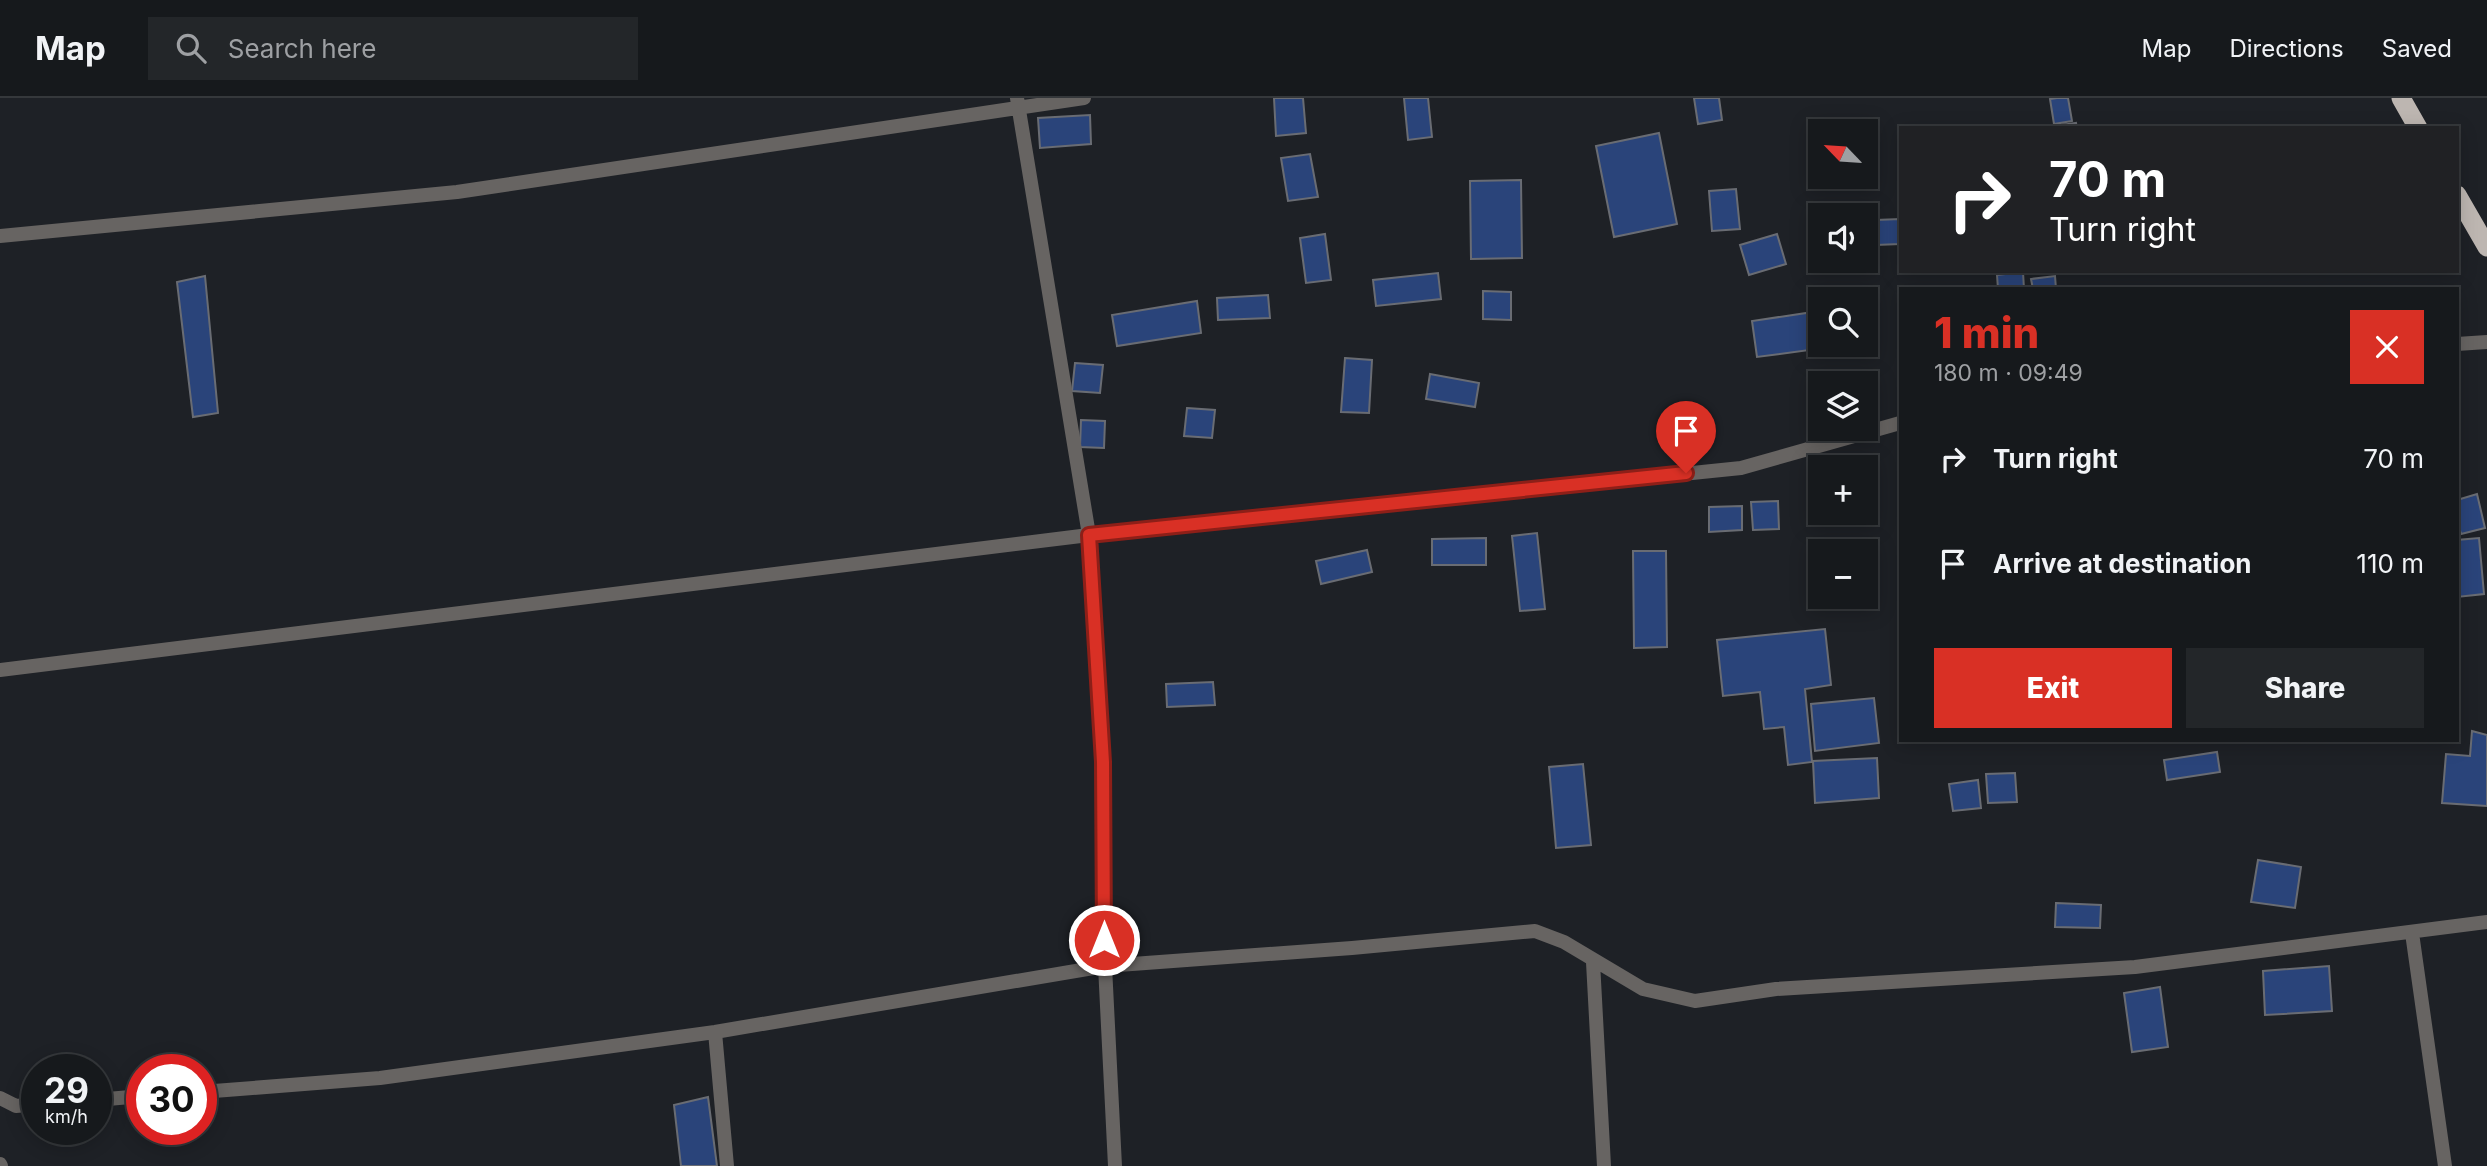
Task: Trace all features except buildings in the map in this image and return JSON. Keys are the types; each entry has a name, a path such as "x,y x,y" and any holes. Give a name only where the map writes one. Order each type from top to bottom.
{"highway":[{"path":"2401,98 2417,126"},
{"path":"2459,198 2487,247"}],"street":[{"path":"0,236 457,192 1017,103 1084,98"},
{"path":"1017,103 1089,535 1103,762 1105,966 1115,1166"},
{"path":"2459,344 2487,342"},
{"path":"0,670 1089,535 1741,468 1899,424"},
{"path":"217,1091 380,1078 715,1032 1105,966 1535,931 1564,942 1593,962 1643,989 1695,1001 1776,989 2134,967 2487,922"},
{"path":"2412,933 2445,1166"},
{"path":"1593,962 1604,1166"},
{"path":"715,1032 727,1166"},
{"path":"0,1098 16,1106 21,1106"}],"route":[{"path":"1104,940 1103,762 1089,535 1686,473"}]}
